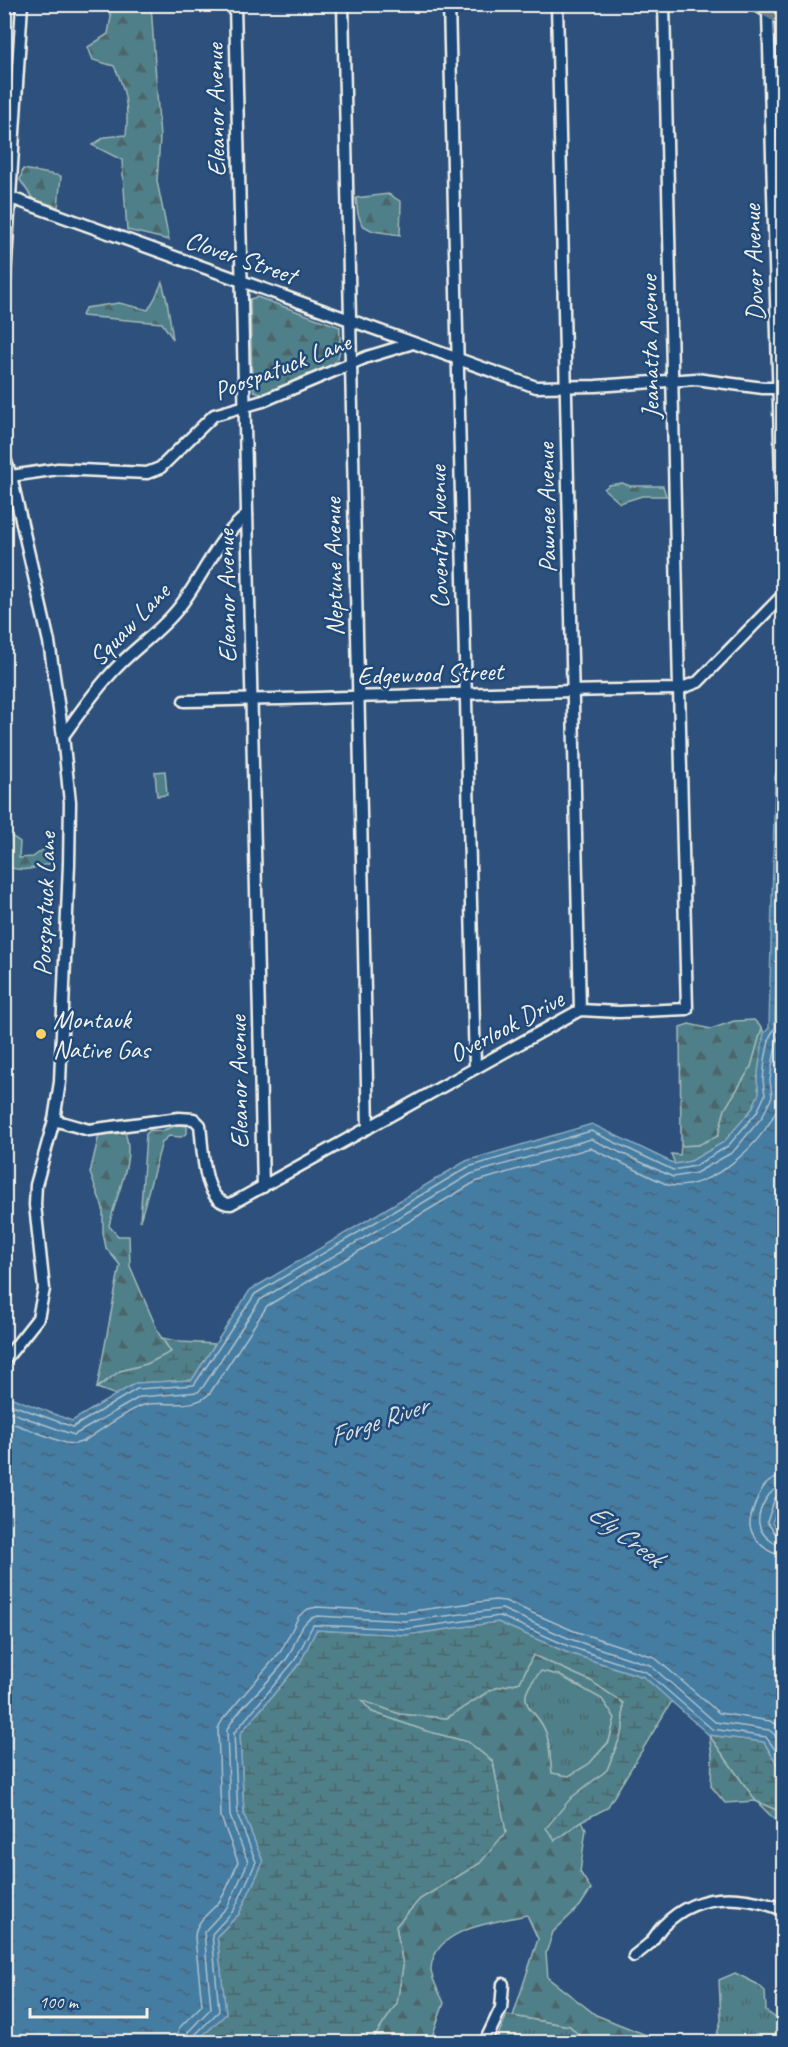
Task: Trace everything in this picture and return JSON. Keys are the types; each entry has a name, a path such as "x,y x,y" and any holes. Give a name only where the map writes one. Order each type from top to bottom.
{"main road":[{"path":"762,8 783,19"}],"street":[{"path":"4,294 22,4"},
{"name":"Eleanor Avenue","path":"236,4 263,1187"},
{"name":"Neptune Avenue","path":"343,4 368,1128"},
{"name":"Coventry Avenue","path":"449,4 475,1068"},
{"name":"Pawnee Avenue","path":"557,4 580,1011"},
{"name":"Jeanatta Avenue","path":"664,4 679,689"},
{"name":"Dover Avenue","path":"762,8 781,388 783,587"},
{"name":"Clover Street","path":"11,198 456,359"},
{"name":"Poospatuck Lane","path":"11,476 58,470 147,473 160,468 214,415 263,401 385,350 410,344"},
{"path":"456,359 536,387 672,379 712,379 763,388 781,388"},
{"name":"Poospatuck Lane","path":"4,456 11,476 49,642 70,802 61,1068 54,1120 36,1185 35,1205 44,1289 38,1318 4,1361"},
{"name":"Squaw Lane","path":"63,736 94,694 121,663 166,624 187,598 226,534 247,515"},
{"path":"679,689 698,682 783,594"},
{"name":"Edgewood Street","path":"184,700 359,698 572,690 679,689"},
{"name":"Overlook Drive","path":"54,1120 89,1130 179,1118 194,1119 200,1125 208,1185 223,1204 231,1204 580,1011 687,1009 679,689"},
{"path":"634,1956 650,1944 663,1926 679,1912 696,1904 715,1899 743,1899 783,1910"},
{"path":"485,2043 501,2008 503,1984"}],"green space":[{"path":"108,5 151,5 160,138 157,181 169,240 127,230 122,160 92,145 105,137 126,135 125,100 118,74 114,66 93,60 88,47 108,34 111,17"},
{"path":"23,169 61,176 58,207 33,199 20,180"},
{"path":"389,194 401,202 400,235 373,231 362,225 358,214 356,198"},
{"path":"162,282 173,339 162,323 82,316 85,308 119,303 148,310"},
{"path":"257,297 340,327 340,349 334,363 330,367 262,394 254,391 250,299"},
{"path":"622,483 630,486 663,486 666,496 642,496 620,503 604,489 609,485"},
{"path":"165,771 167,795 157,796 155,772"},
{"path":"4,836 11,836 20,842 19,858 33,857 48,846 54,862 22,870 10,867 5,864"},
{"path":"754,1020 762,1028 751,1067 725,1109 718,1136 698,1145 681,1146 680,1027 689,1024 711,1029 734,1021"},
{"path":"762,1028 764,1033 757,1080 759,1093 752,1109 724,1142 691,1161 675,1164 671,1154 680,1155 681,1146 698,1145 718,1136 725,1109 751,1067"},
{"path":"178,1125 187,1126 187,1133 181,1137 169,1136 162,1142 140,1221 146,1134 150,1130 161,1131"},
{"path":"125,1133 128,1143 126,1167 109,1226 118,1236 129,1236 130,1266 159,1334 171,1352 147,1364 120,1371 97,1388 120,1265 106,1248 103,1233 103,1208 90,1173 99,1135"},
{"path":"162,1338 181,1342 215,1344 192,1380 136,1383 116,1395 97,1388 120,1371 147,1364 171,1352"},
{"path":"498,1622 566,1652 644,1677 672,1701 607,1808 582,1821 555,1840 546,1828 571,1798 607,1770 623,1730 623,1703 591,1681 533,1655 520,1682 492,1689 447,1718 400,1714 361,1700 372,1712 426,1731 468,1742 493,1762 506,1832 480,1863 420,1899 396,1926 403,1966 397,2003 371,2042 196,2042 226,2014 217,1936 239,1914 263,1862 244,1815 240,1734 300,1663 316,1630 406,1635"},
{"path":"533,1655 591,1681 623,1703 623,1730 607,1770 571,1798 555,1840 582,1821 586,1829 580,1872 591,1889 580,1906 553,1932 546,1953 548,1978 596,2015 656,2039 681,2042 585,2042 570,2026 513,2016 538,1939 527,1915 469,1929 443,1943 435,1954 431,1972 444,2003 430,2042 371,2042 397,2003 403,1966 396,1926 420,1899 480,1863 499,1795 493,1762 468,1742 426,1731 372,1712 359,1699 400,1714 447,1718 492,1689 520,1682","holes":["541,1671 559,1675 602,1699 615,1718 609,1742 589,1764 569,1776 552,1773 547,1736 526,1700 526,1693 531,1683"]},
{"path":"541,1671 559,1675 602,1699 615,1718 609,1741 589,1764 569,1776 552,1774 547,1736 526,1700 526,1692"},
{"path":"709,1735 756,1801 725,1803 711,1786 712,1756"},
{"path":"709,1735 764,1742 783,1774 783,1813 756,1801"},
{"path":"756,1801 783,1813 783,1828"},
{"path":"735,1973 757,1984 765,1991 766,2011 783,2023 783,2036 776,2035 766,2042 715,2042 721,2020 719,1980"},
{"path":"507,2015 570,2026 585,2042 495,2042"}],"water":[{"path":"783,744 784,1493 772,1523 784,1535 783,1774 764,1742 709,1735 644,1677 566,1652 498,1622 406,1635 316,1630 300,1663 240,1734 244,1815 263,1862 239,1914 217,1936 226,2014 196,2042 5,2042 5,1395 72,1421 136,1383 192,1380 250,1290 466,1161 592,1124 675,1164 691,1161 724,1142 752,1109 759,1093 757,1080 764,1033 769,1028 775,777"}],"place":[{"name":"Montauk Native Gas","path":"41,1034"}],"water label":[{"name":"Forge River","path":"378,1421"},
{"name":"Ely Creek","path":"626,1535"}]}
